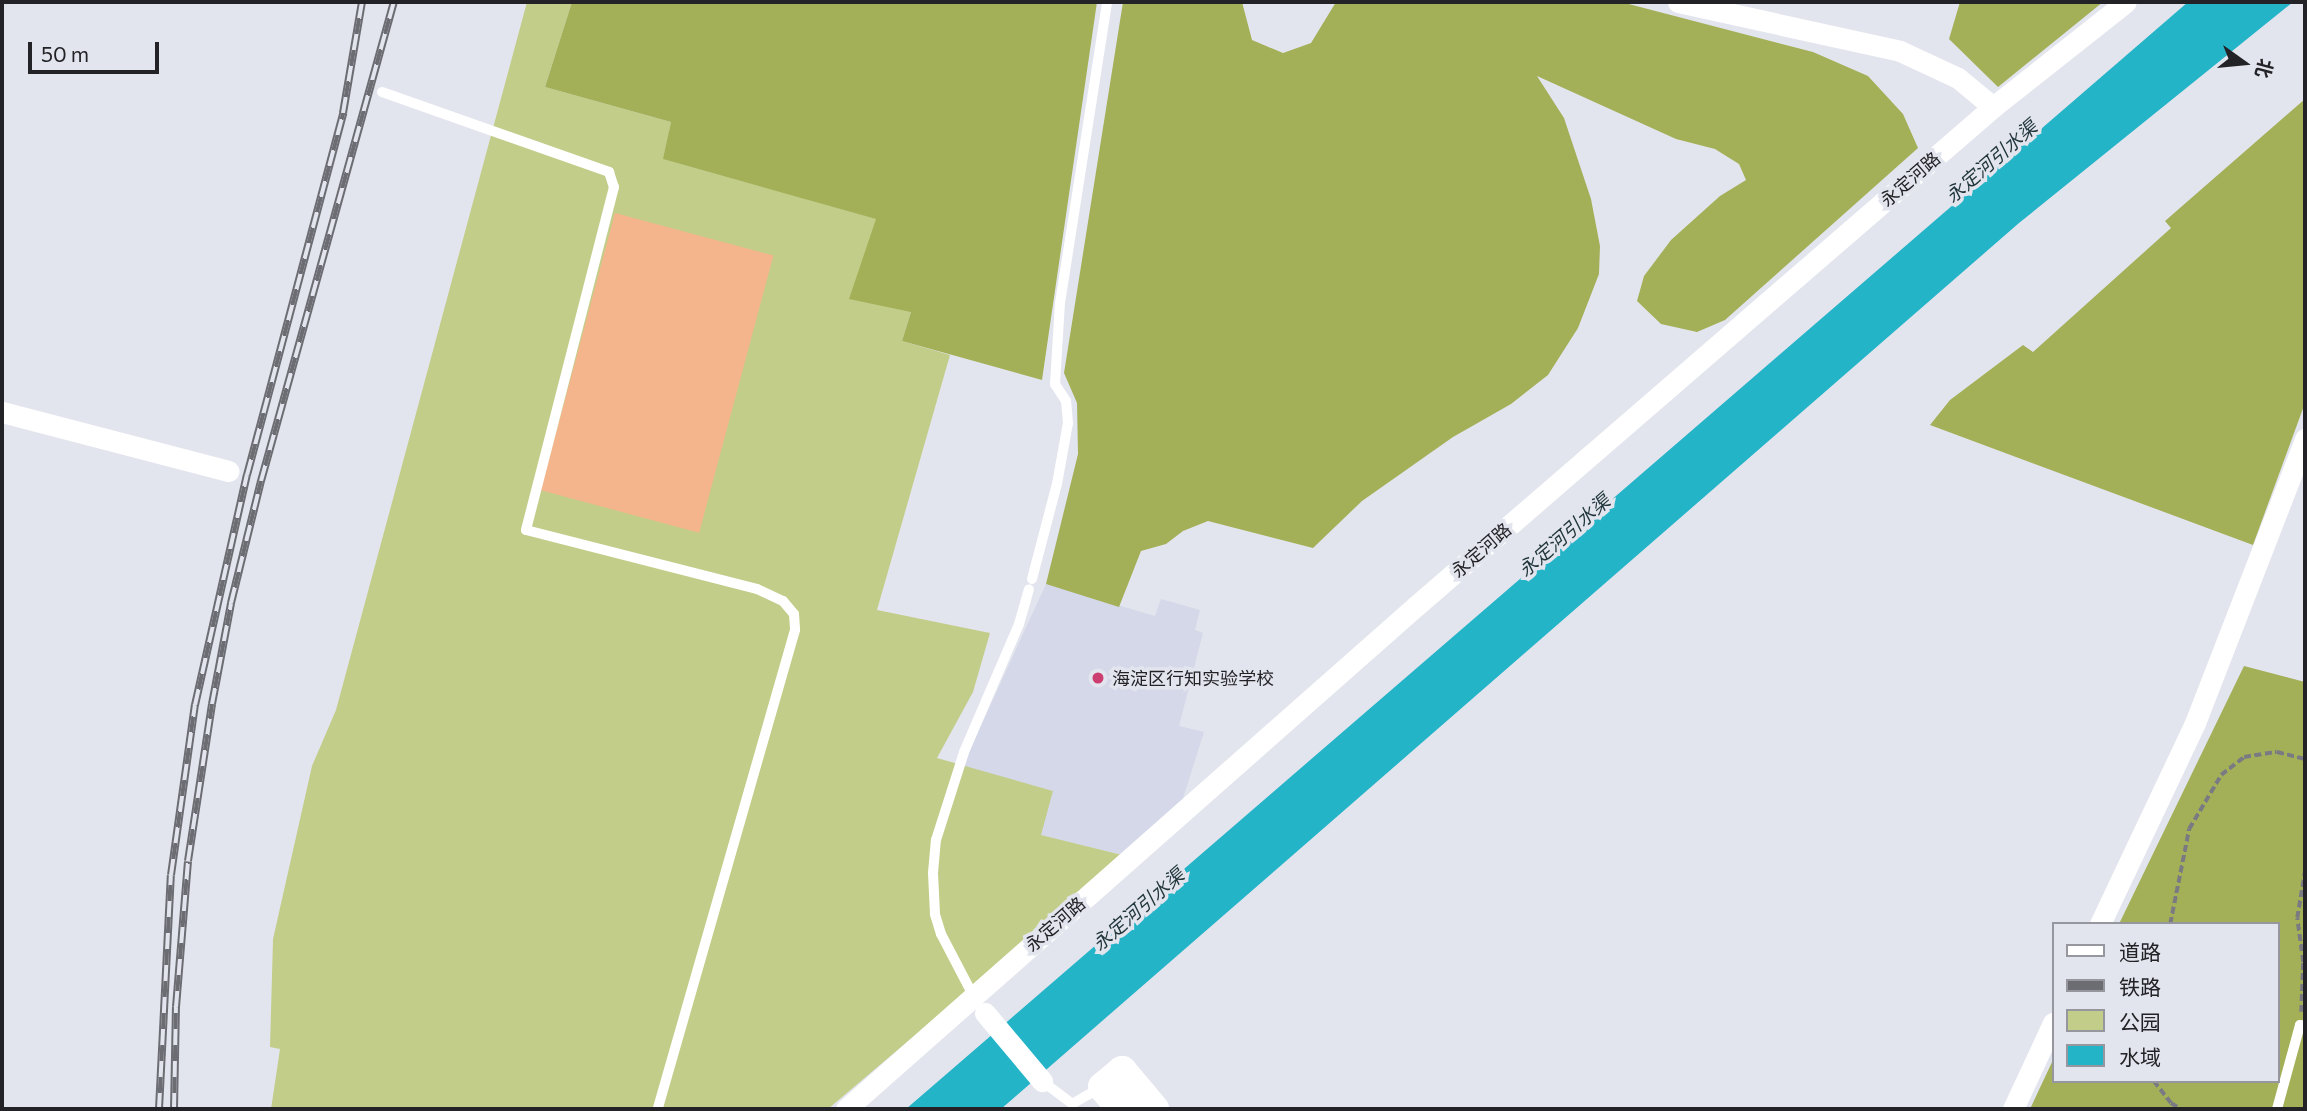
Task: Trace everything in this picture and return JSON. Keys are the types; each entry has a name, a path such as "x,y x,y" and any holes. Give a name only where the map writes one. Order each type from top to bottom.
{"street":[{"path":"1678,2 1899,51 1958,78 1993,107"},
{"name":"永定河路","path":"846,1109 979,1005 1416,606 1993,107 2126,2"},
{"path":"2,412 228,471"},
{"path":"2101,922 2195,723 2305,439"},
{"path":"979,1005 1042,1081"},
{"path":"2013,1109 2052,1025"},
{"path":"1122,1109 1103,1087 1122,1071 1154,1109"}],"lane":[{"path":"979,1005 941,934 935,914 933,873 936,840 964,751 1019,624 1057,484 1068,423 1066,401 1055,384 1059,314 1107,2"},
{"path":"382,92 609,172 614,187 526,530 757,589 783,601 794,614 795,630 658,1109"},
{"path":"2277,1109 2303,1025"},
{"path":"1042,1081 1072,1104 1103,1087"}],"path":[{"path":"2170,922 2189,829 2221,775 2244,757 2277,752 2305,759"},
{"path":"2303,1025 2303,962 2297,918 2305,870"},
{"path":"2156,1083 2181,1109"}],"shaded area":[{"name":"海淀区行知实验学校","path":"1046,584 1155,616 1161,599 1200,610 1195,630 1203,633 1179,726 1204,732 1179,811 1126,856 1040,835 1053,791 962,767"}],"green space":[{"path":"527,2 572,2 545,87 671,122 664,159 877,219 911,312 902,341 950,355 877,610 990,633 973,692 937,758 1053,791 1041,835 1126,856 828,1109 271,1109 280,1049 270,1047 273,939 312,766 336,710"},
{"path":"572,2 1097,2 1042,380 902,341 911,312 849,299 876,219 663,159 671,122 545,87"},
{"path":"1123,2 1242,2 1252,40 1283,53 1311,43 1336,2 1621,2 1813,52 1868,76 1903,114 1918,148 1725,320 1697,332 1661,324 1637,301 1644,276 1671,240 1720,196 1746,180 1739,164 1715,149 1676,139 1537,76 1564,118 1591,199 1600,246 1599,274 1578,328 1548,375 1511,404 1453,437 1362,501 1313,548 1208,521 1183,531 1166,544 1141,551 1119,607 1046,584 1078,454 1077,403 1064,373"},
{"path":"1960,2 2103,2 1998,87 1949,39"},
{"path":"2305,99 2305,403 2253,545 1930,425 1950,400 2023,345 2033,352 2171,228 2165,221"},
{"path":"2244,666 2305,682 2305,1109 2030,1109 2052,1062 2052,1083 2279,1083 2279,922 2120,922"}],"water":[{"name":"永定河引水渠","path":"2188,2 2293,2 2019,223 1001,1109 906,1109"}],"building":[{"path":"615,213 773,255 699,533 541,490"}],"railway":[{"path":"159,1109 171,875 195,705 247,475 343,113 362,2"},
{"path":"174,1109 176,1007 188,861 212,704 231,603 261,481 394,2"}],"place":[{"name":"海淀区行知实验学校","path":"1098,678"}]}
